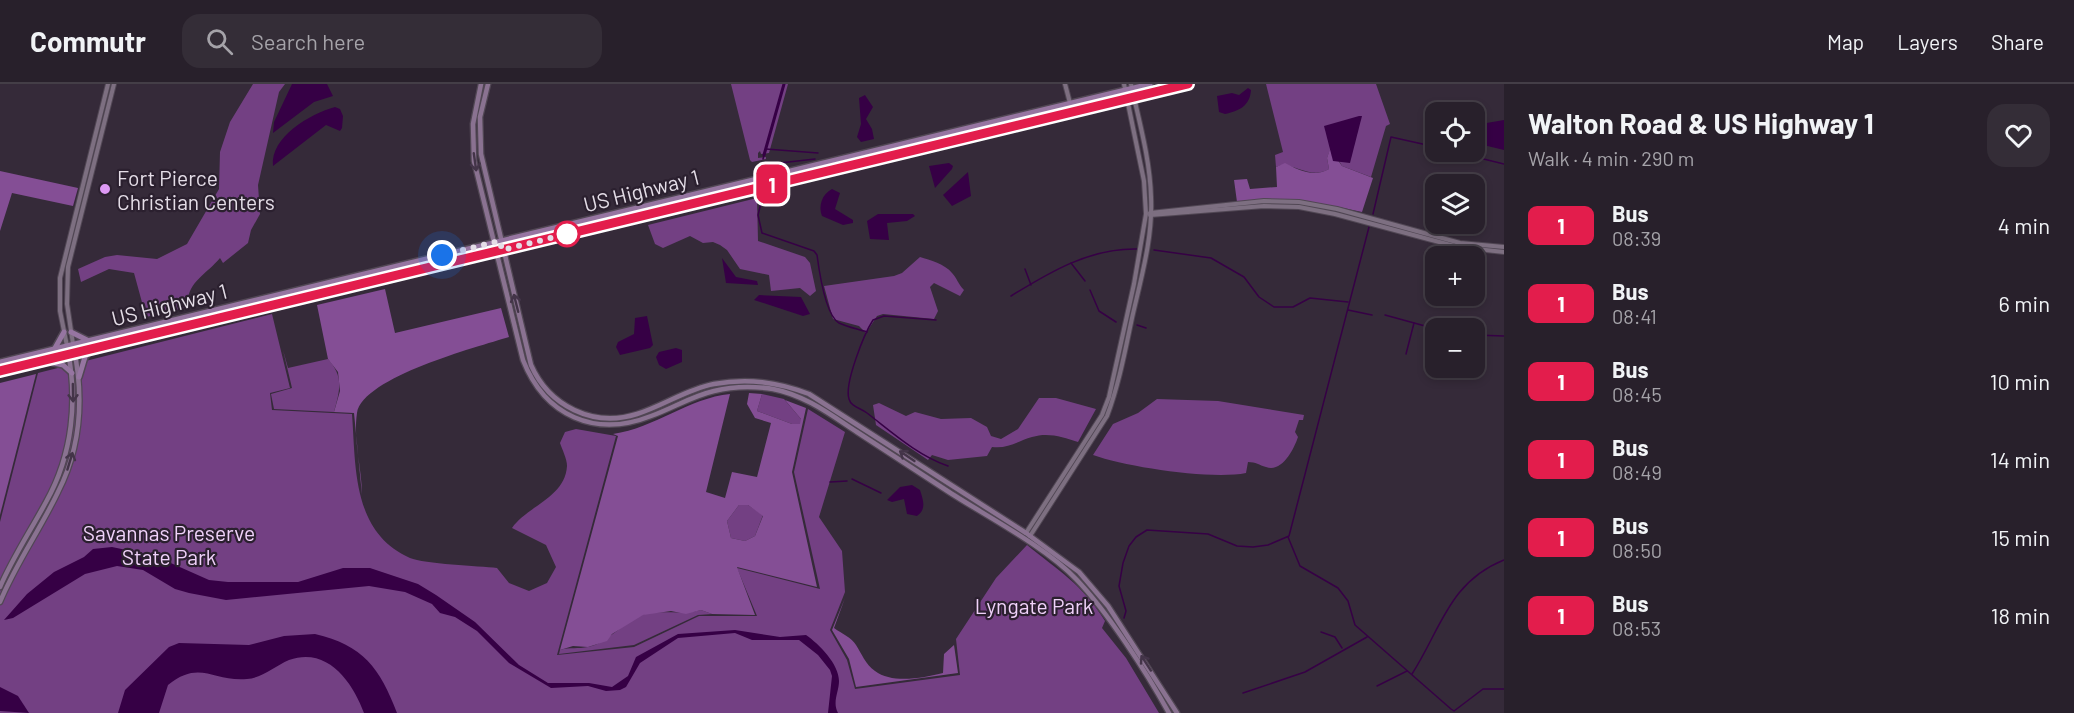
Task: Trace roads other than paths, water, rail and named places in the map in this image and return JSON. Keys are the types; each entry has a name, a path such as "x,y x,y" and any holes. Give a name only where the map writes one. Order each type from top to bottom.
{"main road":[{"path":"481,84 474,117 473,147 492,243 530,377 544,397 566,414 587,422 619,424 651,416 697,396 720,390 747,387 786,393 806,400 1059,564 1090,594 1158,692 1169,713"},
{"path":"488,84 480,117 481,154 502,250 531,364 550,393 570,409 589,416 619,418 636,415 712,384 749,380 778,384 824,403 1064,560 1095,589 1177,713"},
{"name":"US Highway 1","path":"0,362 1070,103 1125,87 1150,84"},
{"name":"US Highway 1","path":"0,371 1188,84"},
{"path":"953,140 963,129"},
{"path":"635,217 645,206"},
{"path":"358,284 360,279 370,272"},
{"path":"293,300 303,289"},
{"path":"54,349 64,332"},
{"path":"71,332 88,340"},
{"path":"70,345 79,376"},
{"path":"0,602 20,559 59,491 70,463 78,431 79,376 85,357 90,351"},
{"path":"0,587 52,490 62,464 70,430 72,355"},
{"path":"45,361 63,365 72,373"}],"street":[{"path":"70,345 64,332 59,295 62,265 108,84"},
{"path":"70,345 71,332 66,299 68,267 114,84"},
{"path":"1065,84 1070,103"},
{"path":"1024,540 1095,437 1111,406 1144,264 1150,214 1131,98 1132,86"},
{"path":"1125,87 1131,98"},
{"path":"1150,214 1264,201 1299,202 1336,209 1460,243 1504,247"},
{"path":"1150,214 1263,206 1299,207 1335,214 1458,248 1504,252"}],"waterway":[{"path":"764,155 784,84"},
{"path":"1373,214 1391,137 1425,145"},
{"path":"766,149 818,153"},
{"path":"763,159 764,155"},
{"path":"757,172 762,165 815,159"},
{"path":"1485,159 1504,164"},
{"path":"763,195 758,215 762,233 814,251 817,255 826,302 834,318 839,323 867,332"},
{"path":"1124,618 1126,611 1119,586 1123,563 1129,546 1136,537 1147,530 1208,534 1237,546 1253,547 1268,545 1289,536 1369,227"},
{"path":"1011,296 1056,270 1087,257 1137,249"},
{"path":"1154,250 1211,258 1244,277 1259,297 1274,307 1293,307 1310,298 1348,302"},
{"path":"1071,263 1085,281"},
{"path":"1025,269 1031,285"},
{"path":"1090,290 1099,311 1116,322"},
{"path":"1348,310 1372,315"},
{"path":"1385,315 1425,326"},
{"path":"936,320 884,316 873,320 856,359 848,392 850,402 854,406 867,413 916,450 948,466"},
{"path":"1406,354 1414,323"},
{"path":"1137,325 1146,328"},
{"path":"1485,335 1504,336"},
{"path":"852,479 881,493"},
{"path":"830,482 847,481"},
{"path":"1288,537 1300,566 1338,588 1348,601 1355,625 1451,709 1454,711 1483,689 1504,689"},
{"path":"1412,674 1458,594 1485,569 1504,560"},
{"path":"1321,632 1335,637 1342,648"},
{"path":"1243,693 1305,672 1367,637"},
{"path":"1377,686 1407,671"}],"place":[{"name":"Fort Pierce Christian Centers","path":"105,189"}],"park label":[{"name":"Savannas Preserve State Park","path":"169,544"},
{"name":"Lyngate Park","path":"1034,605"}]}
